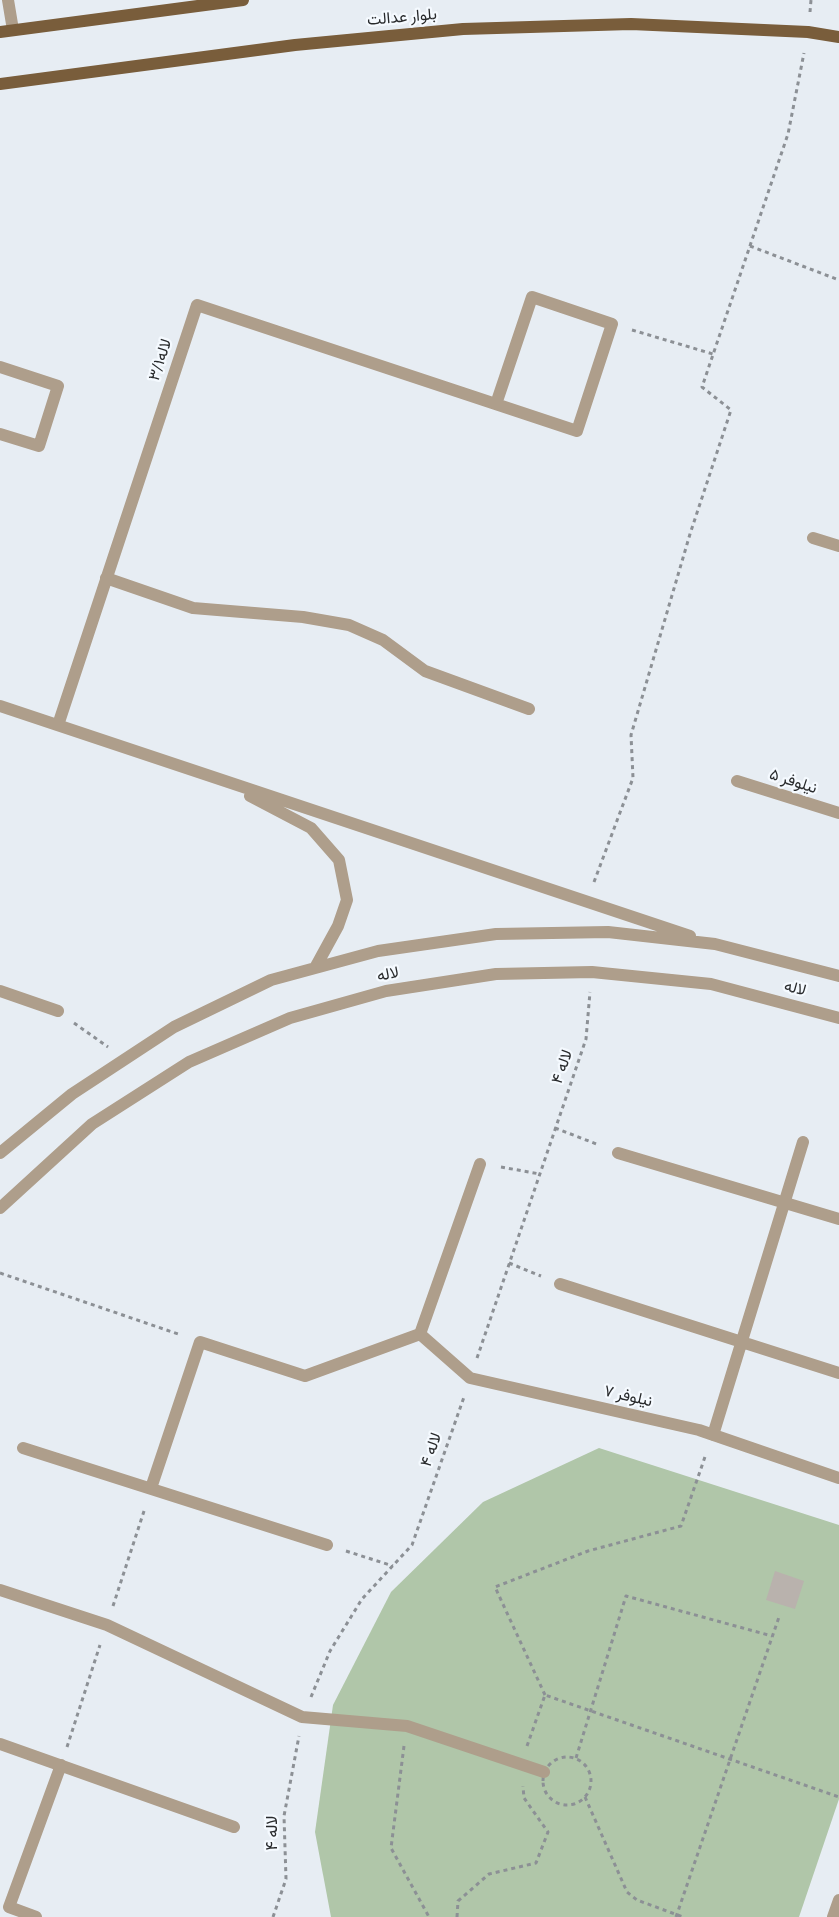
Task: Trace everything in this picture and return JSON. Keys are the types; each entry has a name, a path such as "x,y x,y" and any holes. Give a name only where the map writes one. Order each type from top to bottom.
{"main road":[{"path":"0,32 243,0"},
{"name":"بلوار عدالت","path":"0,84 295,45 463,29 631,24 808,32 839,37"}],"street":[{"path":"8,0 13,30"},
{"path":"532,297 612,324 577,431 496,404 532,297"},
{"name":"لاله۳/۱","path":"58,725 197,305 496,404"},
{"path":"0,367 58,386 39,446 0,434"},
{"path":"813,538 839,546"},
{"path":"106,578 193,608 303,617 349,626 383,640 425,671 529,710"},
{"path":"0,706 715,944"},
{"path":"217,778 311,828 339,860 347,900 338,926 315,968"},
{"name":"نیلوفر ۵","path":"737,781 839,813"},
{"name":"لاله","path":"0,1153 72,1094 174,1027 271,980 378,951 496,934 608,932 715,944 839,976"},
{"name":"لاله","path":"0,1208 92,1124 189,1062 290,1018 386,991 496,974 592,972 711,984 839,1018"},
{"path":"0,991 58,1011"},
{"path":"713,1435 803,1142"},
{"path":"618,1153 839,1219"},
{"path":"151,1488 200,1342 305,1376 420,1334 480,1164"},
{"path":"560,1284 839,1373"},
{"name":"نیلوفر ۷","path":"420,1334 470,1378 713,1435 839,1478"},
{"path":"23,1448 327,1545"},
{"path":"0,1590 107,1624 302,1717 407,1726 544,1772"},
{"path":"0,1744 234,1827"},
{"path":"36,1917 9,1907 61,1765"},
{"path":"833,1917 839,1900"}],"path":[{"path":"586,901 632,778 631,735 690,534 731,410 702,387 788,134 808,32 811,0"},
{"path":"750,246 839,280"},
{"path":"612,324 713,354"},
{"name":"لاله ۴","path":"274,1917 286,1879 284,1816 302,1717 330,1651 362,1599 412,1545 586,1039 592,972"},
{"path":"58,1011 124,1059"},
{"path":"555,1128 618,1153"},
{"path":"480,1164 540,1174"},
{"path":"509,1263 560,1284"},
{"path":"0,1273 200,1342"},
{"path":"457,1917 458,1901 489,1874 536,1862 548,1832 524,1798 520,1763 545,1695 495,1588 588,1551 681,1526 713,1435"},
{"path":"327,1545 393,1566"},
{"path":"576,1758 626,1596 772,1636"},
{"path":"677,1916 779,1618"},
{"path":"545,1695 839,1797"},
{"path":"407,1726 390,1848 429,1917"},
{"path":"566,1756 576,1758 584,1763 590,1771 590,1789 586,1797 578,1803 559,1804 545,1791 543,1782 544,1772 549,1764 557,1759 566,1756"},
{"path":"586,1797 627,1892 637,1900 683,1917"}],"green space":[{"path":"599,1448 839,1525 839,1799 799,1917 331,1917 315,1832 333,1705 391,1592 483,1502"}],"building":[{"path":"775,1571 804,1581 795,1609 766,1600"}]}
